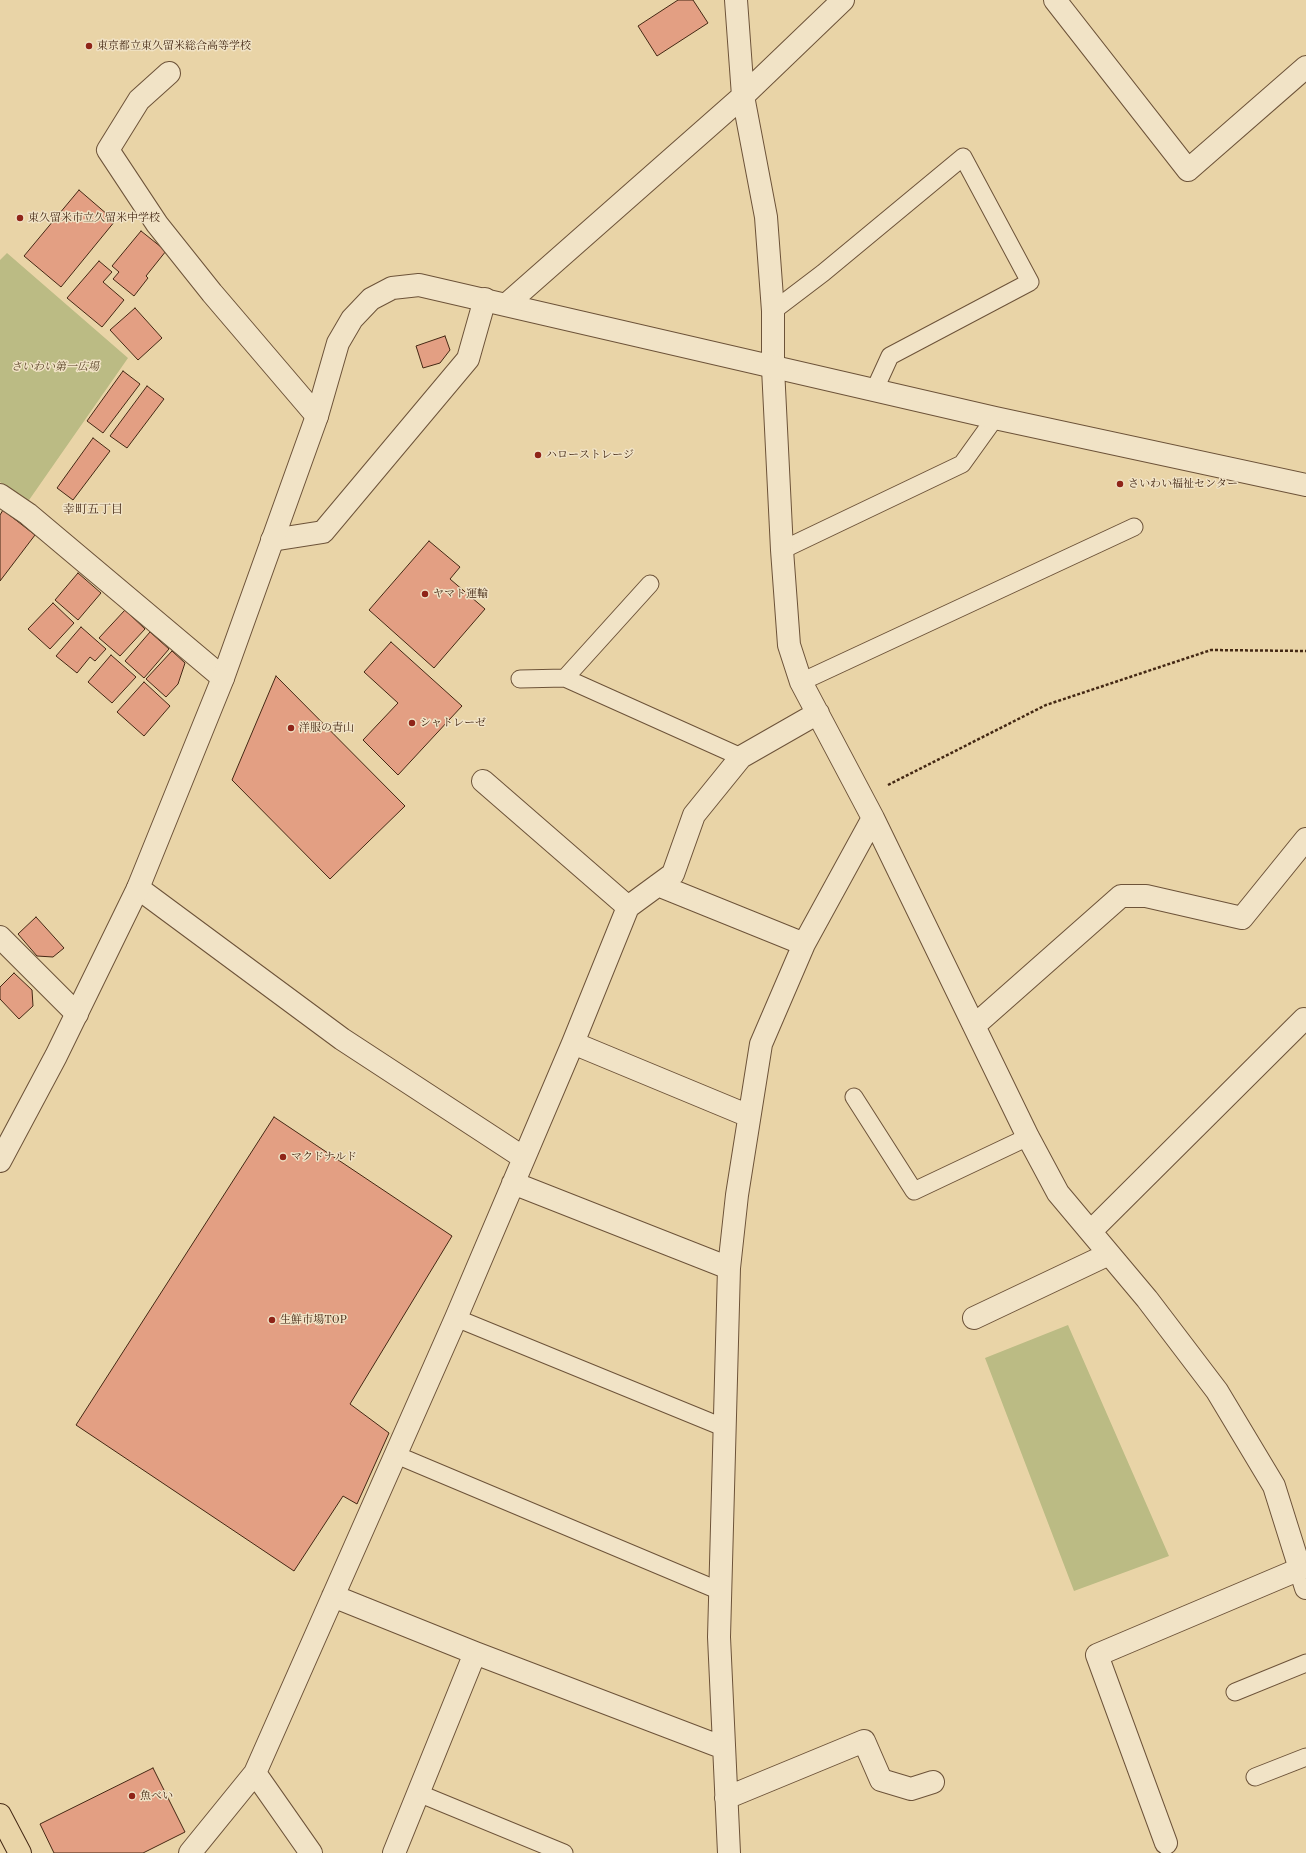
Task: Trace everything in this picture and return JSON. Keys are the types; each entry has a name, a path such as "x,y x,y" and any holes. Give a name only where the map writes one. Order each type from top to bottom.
{"main road":[{"path":"0,1815 20,1853"}],"street":[{"path":"736,0 743,96 766,217 773,311 773,368 782,550 789,645 801,682 873,818 975,1025 1028,1137 1058,1192 1147,1299 1216,1391 1274,1486 1303,1579 1097,1655 1166,1843"},
{"path":"508,304 743,96 843,0"},
{"path":"1055,0 1188,170 1306,67"},
{"path":"169,73 139,100 108,150 162,231 212,293 317,416"},
{"path":"0,1161 77,1014 138,888 224,678 317,416 338,343 352,319 371,299 392,288 419,285 485,299 874,391 1305,484"},
{"path":"272,540 323,532 468,359 485,299"},
{"path":"0,495 28,514 224,678"},
{"path":"190,1853 256,1773 394,1454 456,1318 573,1043 628,907 673,874 694,815 741,757 818,713"},
{"path":"483,781 628,907"},
{"path":"729,1853 719,1637 729,1268 737,1195 760,1044 804,944 873,818"},
{"path":"975,1025 1121,896 1146,896 1242,918 1306,839"},
{"path":"658,885 804,944"},
{"path":"138,888 342,1039 524,1158"},
{"path":"0,937 77,1014"},
{"path":"1091,1231 1304,1019"},
{"path":"573,1043 749,1116"},
{"path":"513,1183 729,1268"},
{"path":"974,1318 1109,1254"},
{"path":"333,1596 475,1654 724,1748"},
{"path":"394,1853 475,1654"},
{"path":"726,1798 864,1740 881,1780 912,1789 933,1782"},
{"path":"256,1773 311,1853"}],"lane":[{"path":"773,311 823,273 963,157 1030,282 890,356 874,391"},
{"path":"782,550 962,464 995,418"},
{"path":"801,682 1134,527"},
{"path":"566,678 650,584"},
{"path":"520,679 566,678 741,757"},
{"path":"854,1097 914,1191 1028,1137"},
{"path":"456,1318 725,1428"},
{"path":"394,1454 720,1592"},
{"path":"1236,1692 1306,1663"},
{"path":"1255,1776 1306,1757"},
{"path":"418,1793 564,1853"}],"path":[{"path":"862,798 1046,705 1204,652 1211,650 1306,651"}],"green space":[{"name":"さいわい第一広場","path":"7,253 128,358 27,503 0,482 0,260"},
{"path":"1068,1325 1169,1556 1074,1591 985,1358"}],"building":[{"path":"678,0 693,0 708,23 657,56 638,26"},
{"path":"79,190 115,221 61,287 24,256"},
{"path":"141,231 166,251 146,276 148,278 134,296 113,279 119,272 112,266"},
{"path":"99,261 112,272 103,282 124,300 102,327 67,298"},
{"path":"135,308 162,338 138,360 110,330"},
{"path":"445,336 450,350 440,363 423,368 416,346"},
{"path":"123,371 140,384 103,433 87,421"},
{"path":"147,386 164,399 127,448 110,436"},
{"path":"93,438 110,451 73,500 57,488"},
{"path":"3,510 35,535 0,581 0,515"},
{"name":"ヤマト運輸","path":"429,541 460,567 450,579 485,609 434,668 369,610"},
{"path":"78,573 101,593 78,620 55,600"},
{"path":"53,603 74,623 50,649 28,629"},
{"path":"125,610 145,629 120,656 99,638"},
{"path":"81,627 106,649 95,661 90,657 77,673 56,656"},
{"path":"150,632 169,649 144,678 125,661"},
{"name":"シャトレーゼ","path":"391,642 462,706 398,775 363,740 398,703 364,672"},
{"path":"172,651 185,663 178,684 166,697 146,679"},
{"path":"111,655 136,677 112,703 88,682"},
{"name":"洋服の青山","path":"276,676 405,806 330,879 232,780"},
{"path":"144,682 170,706 144,736 117,712"},
{"path":"36,917 64,948 53,957 37,956 18,934"},
{"path":"14,973 32,990 33,1006 19,1019 0,999 0,987"},
{"name":"生鮮市場TOP","path":"274,1117 452,1236 350,1404 389,1433 357,1504 343,1496 294,1571 76,1425"},
{"name":"魚べい","path":"153,1768 185,1832 143,1853 54,1853 40,1824"}],"place":[{"name":"東京都立東久留米総合高等学校","path":"89,46"},
{"name":"東久留米市立久留米中学校","path":"20,218"},
{"name":"ハローストレージ","path":"538,455"},
{"name":"さいわい福祉センター","path":"1120,484"},
{"name":"ヤマト運輸","path":"425,594"},
{"name":"シャトレーゼ","path":"412,723"},
{"name":"洋服の青山","path":"291,728"},
{"name":"マクドナルド","path":"283,1157"},
{"name":"生鮮市場TOP","path":"272,1320"},
{"name":"魚べい","path":"132,1796"}],"district":[{"name":"幸町五丁目","path":"93,510"}]}
